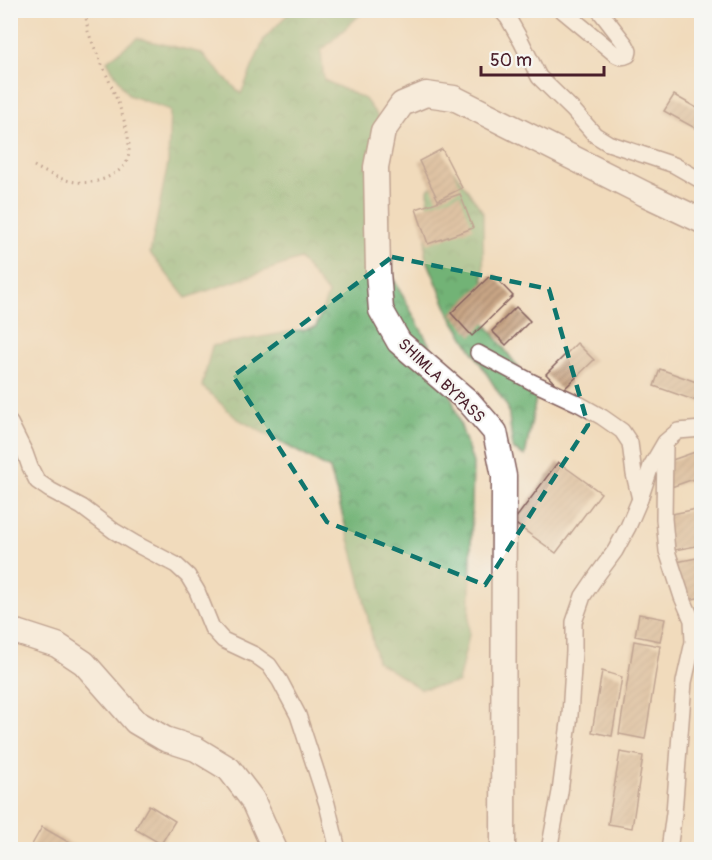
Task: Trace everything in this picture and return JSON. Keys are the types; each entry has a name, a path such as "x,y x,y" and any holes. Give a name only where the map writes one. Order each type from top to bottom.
{"highway":[{"name":"SHIMLA BYPASS","path":"503,849 504,476 495,432 469,402 399,342 381,310 376,166 383,131 402,104 426,94 454,98 702,221"},
{"path":"10,632 57,645 84,663 136,722 165,739 196,749 229,769 252,799 275,849"}],"street":[{"path":"501,10 508,18 539,77 595,135 608,143 674,165 702,181"},
{"path":"562,10 615,54 620,57 628,55 626,45 599,10"},
{"path":"478,353 579,404 622,431 630,443 640,499"},
{"path":"10,423 37,481 82,507 114,531 176,565 188,576 197,591 212,628 217,634 223,640 255,655 269,665 298,715 327,804 338,849"},
{"path":"549,849 560,792 570,715 574,652 573,622 583,596 615,551 628,527 651,466 665,442 678,431 702,429"},
{"path":"665,442 664,519 667,551 692,620 693,642 684,682 669,849"}],"path":[{"path":"34,166 52,177 74,182 98,181 116,174 127,162 129,145 124,121 88,30 87,10"}],"highlighted area":[{"path":"392,257 549,289 588,425 485,585 327,522 233,376"}],"green space":[{"path":"291,11 364,11 321,51 324,80 365,99 381,121 392,276 442,368 473,463 469,635 458,683 420,689 377,661 359,576 330,469 236,418 202,386 212,346 316,327 328,294 300,259 186,298 150,253 168,163 170,110 128,95 107,61 137,38 201,53 241,94 264,39"},
{"path":"454,171 483,212 484,321 537,393 525,456 513,449 508,408 450,315 425,255 428,189"}],"building":[{"path":"674,95 702,111 702,132 664,111"},
{"path":"442,149 462,188 438,200 419,161"},
{"path":"460,194 473,228 428,244 416,209"},
{"path":"492,274 513,296 472,336 451,313"},
{"path":"516,307 530,321 506,345 492,331"},
{"path":"577,343 594,360 562,391 546,374"},
{"path":"660,369 702,384 702,403 654,386"},
{"path":"698,451 702,461 702,476 663,490 655,466"},
{"path":"558,462 601,493 556,553 513,522"},
{"path":"702,508 702,545 664,552 657,517"},
{"path":"702,557 702,597 679,602 671,563"},
{"path":"639,614 665,619 660,641 635,636"},
{"path":"634,641 660,646 645,739 619,734"},
{"path":"602,671 622,677 612,736 592,732"},
{"path":"620,752 643,756 632,828 608,824"},
{"path":"149,805 175,821 161,844 135,829"},
{"path":"42,827 75,846 72,850 29,850"}]}
